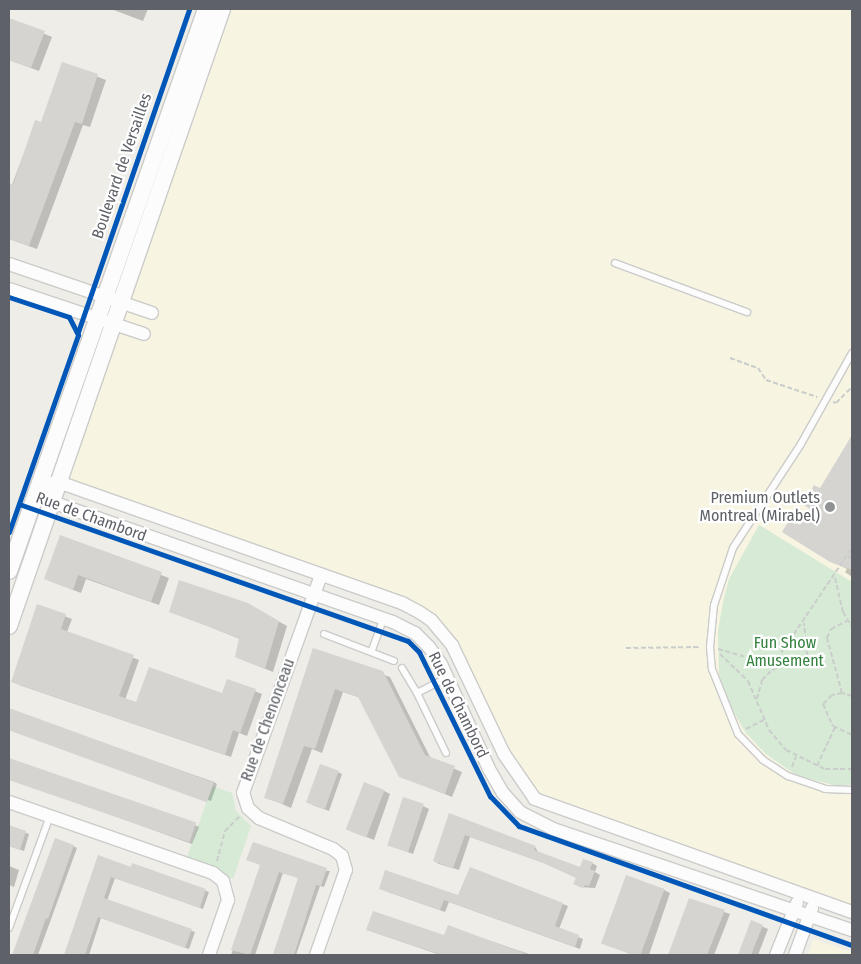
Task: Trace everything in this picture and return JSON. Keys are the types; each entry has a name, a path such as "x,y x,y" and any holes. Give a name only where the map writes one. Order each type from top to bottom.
{"street":[{"name":"Boulevard de Versailles","path":"9,571 104,294 206,9"},
{"path":"9,626 115,324 222,9"},
{"path":"9,264 122,300 152,313"},
{"path":"9,290 144,334"},
{"name":"Rue de Chambord","path":"852,912 535,798 504,754 452,645 432,620 402,603 58,482 39,485 52,502 383,619 415,633 430,647 503,793 520,812 554,829 852,930"},
{"name":"Rue de Chenonceau","path":"248,808 243,793 321,575"},
{"path":"9,802 213,873 223,880 228,900 209,955"},
{"path":"248,808 259,818 334,849 342,856 346,870 316,955"},
{"path":"776,955 800,894"},
{"path":"795,955 816,899"}],"lane":[{"path":"615,263 747,312"},
{"path":"852,353 827,400 733,548 714,605 710,647 712,669 738,734 764,760 788,776 825,789 852,790"},
{"path":"372,650 383,619"},
{"path":"324,634 372,650 394,661"},
{"path":"402,668 417,692 446,753"},
{"path":"417,692 447,678"},
{"path":"9,928 50,816"}],"path":[{"path":"730,358 758,368 766,380 836,403 852,387"},
{"path":"626,648 710,647 769,662 784,652 852,548"},
{"path":"848,556 852,558"},
{"path":"834,576 847,621 852,627"},
{"path":"842,693 827,638 831,629 847,621"},
{"path":"757,702 758,689 772,670 782,665 804,665 809,661 804,622"},
{"path":"710,647 740,670 764,720 777,741 796,756 817,766 841,771 852,769"},
{"path":"852,696 842,693 825,699 823,704 828,718 835,727 852,735"},
{"path":"738,734 764,720"},
{"path":"817,766 835,727"},
{"path":"788,776 796,756"},
{"path":"213,873 225,831 248,808"}],"shaded area":[{"path":"231,9 852,9 852,905 820,893 815,899 535,799 444,635 402,603 58,482"},
{"path":"813,939 852,952 852,955 808,955"}],"green space":[{"name":"Fun Show Amusement","path":"759,525 852,582 852,785 837,786 796,775 766,754 746,733 729,704 719,674 718,631 729,579"},
{"path":"212,786 232,793 236,811 251,826 233,879 186,860"}],"building":[{"path":"9,18 45,31 31,68 9,60"},
{"path":"62,62 98,74 82,124 75,122 29,246 9,239 9,183 13,185 35,120 41,122"},
{"name":"Premium Outlets Montreal (Mirabel)","path":"852,435 852,570 830,562 782,532 790,519 800,525 810,509 804,505 805,500 814,485 820,488"},
{"path":"60,535 162,572 151,602 78,575 73,590 44,579"},
{"path":"179,580 248,603 279,621 265,669 235,657 239,638 169,612"},
{"path":"37,604 66,614 61,629 134,655 119,696 136,702 149,667 222,693 227,679 256,689 240,733 233,730 225,755 11,682"},
{"path":"313,648 383,671 425,755 455,766 445,794 399,777 358,697 335,689 315,749 304,746 283,804 264,798"},
{"path":"9,708 214,783 207,802 9,730"},
{"path":"9,758 196,822 189,842 9,780"},
{"path":"320,764 339,771 325,809 306,803"},
{"path":"364,782 385,790 366,837 346,830"},
{"path":"403,797 424,804 408,852 387,846"},
{"path":"449,813 536,846 534,850 580,867 583,859 593,862 590,869 595,871 589,886 585,885 583,888 573,884 576,878 543,863 465,835 453,868 433,861"},
{"path":"9,825 26,831 20,850 9,846"},
{"path":"55,838 74,845 48,919 46,918 33,955 12,955"},
{"path":"253,842 327,868 321,886 316,885 294,955 273,955 298,878 279,872 250,955 231,950 260,865 246,860"},
{"path":"98,855 131,867 132,863 206,889 200,908 111,877 104,898 192,929 185,948 98,917 85,955 64,955"},
{"path":"470,867 563,903 555,926 579,935 575,947 444,900 440,910 379,889 385,870 458,895"},
{"path":"626,875 665,889 641,955 632,955 601,944"},
{"path":"689,898 725,910 707,955 668,955"},
{"path":"373,911 444,935 448,925 529,955 442,955 366,930"},
{"path":"751,920 763,925 751,955 738,955"}],"cycle path":[{"path":"78,332 189,9"},
{"path":"9,297 69,317 78,335 9,532"},
{"path":"19,504 408,641 419,652 490,796 519,826 852,945"}],"place":[{"name":"Premium Outlets Montreal (Mirabel)","path":"830,507"}]}
